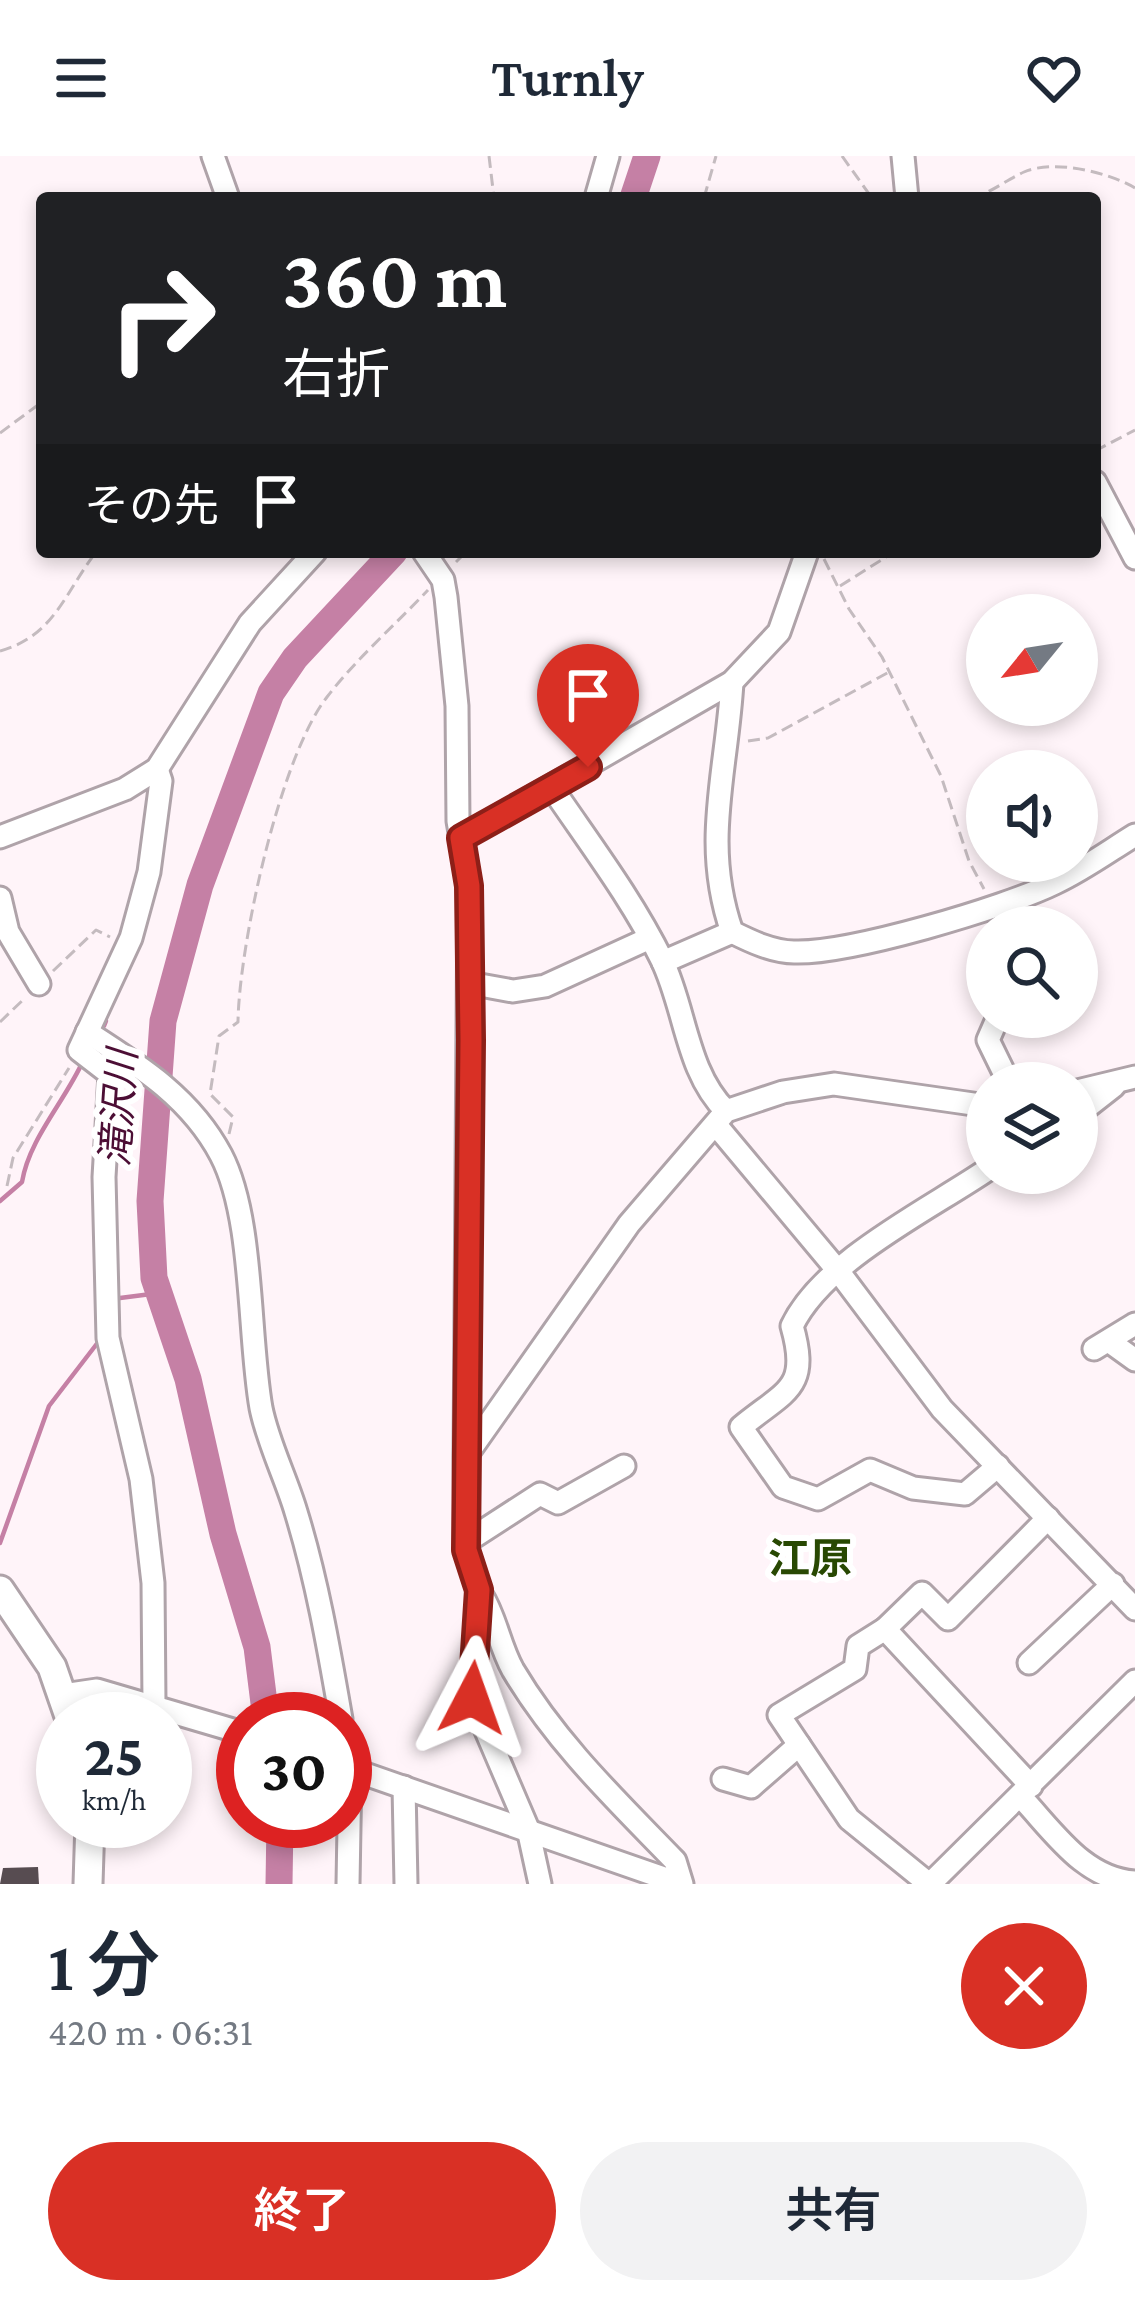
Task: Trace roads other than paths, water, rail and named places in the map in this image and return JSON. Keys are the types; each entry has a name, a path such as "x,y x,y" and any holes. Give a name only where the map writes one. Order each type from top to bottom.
{"main road":[{"path":"0,1590 52,1667 61,1692"},
{"path":"88,1884 89,1848"}],"street":[{"path":"213,156 225,192"},
{"path":"598,192 608,156"},
{"path":"903,156 907,192"},
{"path":"1101,493 1135,558"},
{"path":"0,837 125,789 157,769 250,623 310,558"},
{"path":"461,838 732,682 778,632 806,558"},
{"path":"433,566 457,706 461,838 469,886 466,1542 479,1590 510,1665 545,1721 675,1862 681,1884"},
{"path":"732,682 714,828 716,875 732,932"},
{"path":"83,1041 128,946 149,872 161,781 157,769"},
{"path":"552,788 663,962 721,1118 911,1372 1135,1609"},
{"path":"663,962 732,932 791,952 835,949 995,905 1055,883 1135,835"},
{"path":"0,898 8,932 39,984"},
{"path":"469,983 530,990 650,938"},
{"path":"83,1041 119,1052 148,1070 202,1122 218,1150 236,1199 262,1414 297,1513 320,1601 336,1692"},
{"path":"83,1041 110,1074 104,1177 108,1338 141,1479 156,1692"},
{"path":"1098,1100 1126,1080"},
{"path":"465,1456 629,1224 721,1118 783,1092 835,1084 966,1103"},
{"path":"966,1184 916,1215 808,1298 792,1326 801,1363 798,1377 741,1426 783,1486 818,1499 870,1469 913,1488 965,1494 998,1466"},
{"path":"1135,1324 1102,1345 1135,1360"},
{"path":"466,1542 540,1494 558,1503 624,1466"},
{"path":"1048,1518 948,1619 922,1593 885,1629 858,1646 855,1669 779,1715 849,1819 929,1884 1135,1681"},
{"path":"1029,1663 1113,1584"},
{"path":"479,1590 472,1698 528,1828 540,1884"},
{"path":"885,1629 1091,1871 1114,1881 1135,1882"},
{"path":"723,1779 752,1786 799,1745"},
{"path":"372,1776 681,1884"},
{"path":"404,1787 406,1884"},
{"path":"348,1848 348,1884"}],"waterway":[{"name":"滝沢川","path":"635,192 647,156"},
{"name":"滝沢川","path":"263,1692 257,1647 223,1534 188,1379 154,1278 150,1201 163,1021 200,885 271,693 295,658 388,558"},
{"path":"104,1026 106,1021"},
{"path":"0,1201 22,1182 32,1151 83,1061"},
{"path":"120,1298 159,1293"},
{"path":"0,1543 49,1406 99,1341"},
{"name":"滝沢川","path":"279,1884 280,1848"}],"district":[{"name":"江原","path":"810,1558"}]}
